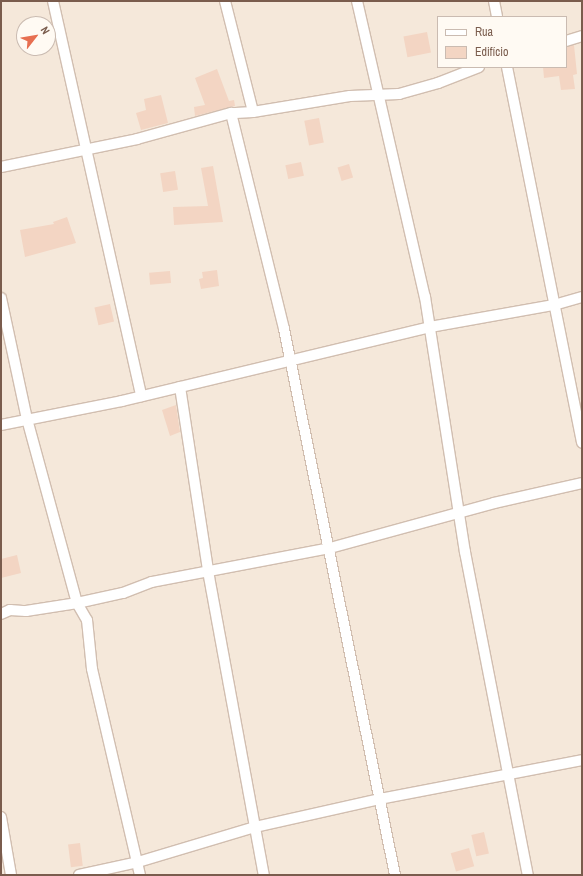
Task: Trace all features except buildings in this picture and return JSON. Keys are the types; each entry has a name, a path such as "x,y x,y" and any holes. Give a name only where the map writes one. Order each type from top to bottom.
{"street":[{"path":"52,1 142,396"},
{"path":"225,1 253,112"},
{"path":"357,1 380,94 430,327 459,515 507,773 528,875"},
{"path":"494,1 497,16"},
{"path":"567,41 582,36"},
{"path":"1,167 137,139 231,114 253,112 350,96 399,94 425,87 476,68"},
{"path":"507,68 582,442"},
{"path":"231,114 290,360 330,548 395,875"},
{"path":"1,425 142,396 430,327 554,305 582,297"},
{"path":"1,298 27,419 77,603 87,620 92,669 140,875"},
{"path":"180,387 208,571 264,875"},
{"path":"1,614 10,610 26,611 77,603 123,593 152,582 330,548 459,515 494,503 582,483"},
{"path":"79,875 138,862 255,827 380,799 507,773 582,760"},
{"path":"1,817 10,875"}],"shaded area":[{"path":"1,1 582,1 582,875 1,875"}]}
